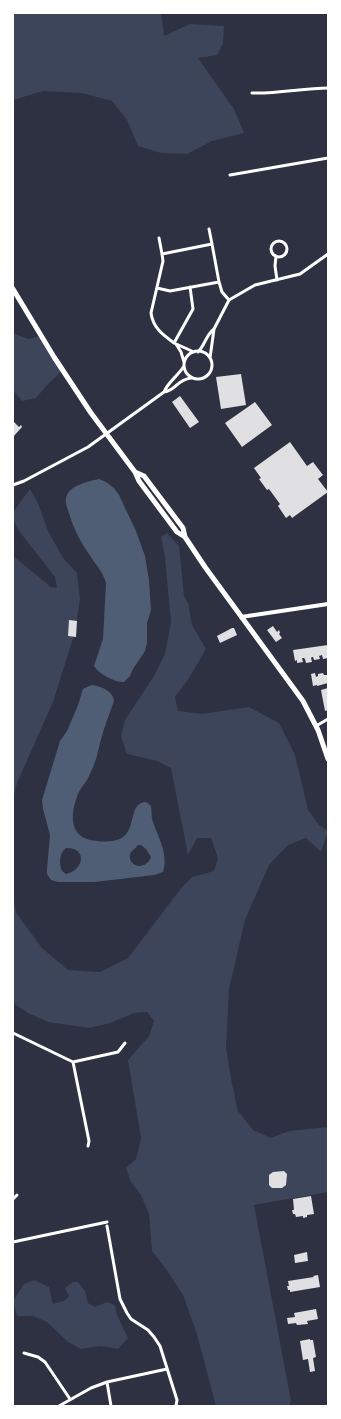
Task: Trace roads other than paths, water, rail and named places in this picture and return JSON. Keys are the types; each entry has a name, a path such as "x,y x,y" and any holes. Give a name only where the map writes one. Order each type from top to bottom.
{"main road":[{"path":"13,288 54,357 107,434 135,472 144,476 183,528 185,537 205,567 302,701 316,726 328,759"}],"street":[{"path":"252,93 264,94 312,88 328,88"},
{"path":"230,175 328,158"},
{"path":"209,229 219,282 222,292 229,300"},
{"path":"158,238 163,262 151,313 152,320 159,332 175,344 194,352 203,352 210,358"},
{"path":"276,256 285,254 287,247 284,243 277,241 273,244 272,250 276,256 275,266 277,280"},
{"path":"162,254 212,244"},
{"path":"13,485 24,481 81,451 107,434 164,392 170,391 180,381 191,378 200,379 208,375 212,367 210,358 214,329 229,300 255,285 300,274 328,254"},
{"path":"157,288 170,291 219,282"},
{"path":"175,344 193,308 190,287"},
{"path":"198,352 203,346 209,332 214,329"},
{"path":"175,344 181,352 185,371 191,378"},
{"path":"184,362 189,354 194,352"},
{"path":"164,392 167,385 180,373 184,366"},
{"path":"241,617 328,604"},
{"path":"316,726 328,719"},
{"path":"13,1033 73,1062 118,1052 125,1043"},
{"path":"73,1062 89,1140 88,1146"},
{"path":"13,1199 17,1195"},
{"path":"13,1242 107,1222"},
{"path":"106,1226 120,1299 131,1319 148,1330 160,1346 177,1400 176,1406"},
{"path":"24,1353 38,1357 45,1362 70,1399"},
{"path":"59,1406 91,1388 107,1382 167,1369"},
{"path":"107,1382 110,1406"}]}
